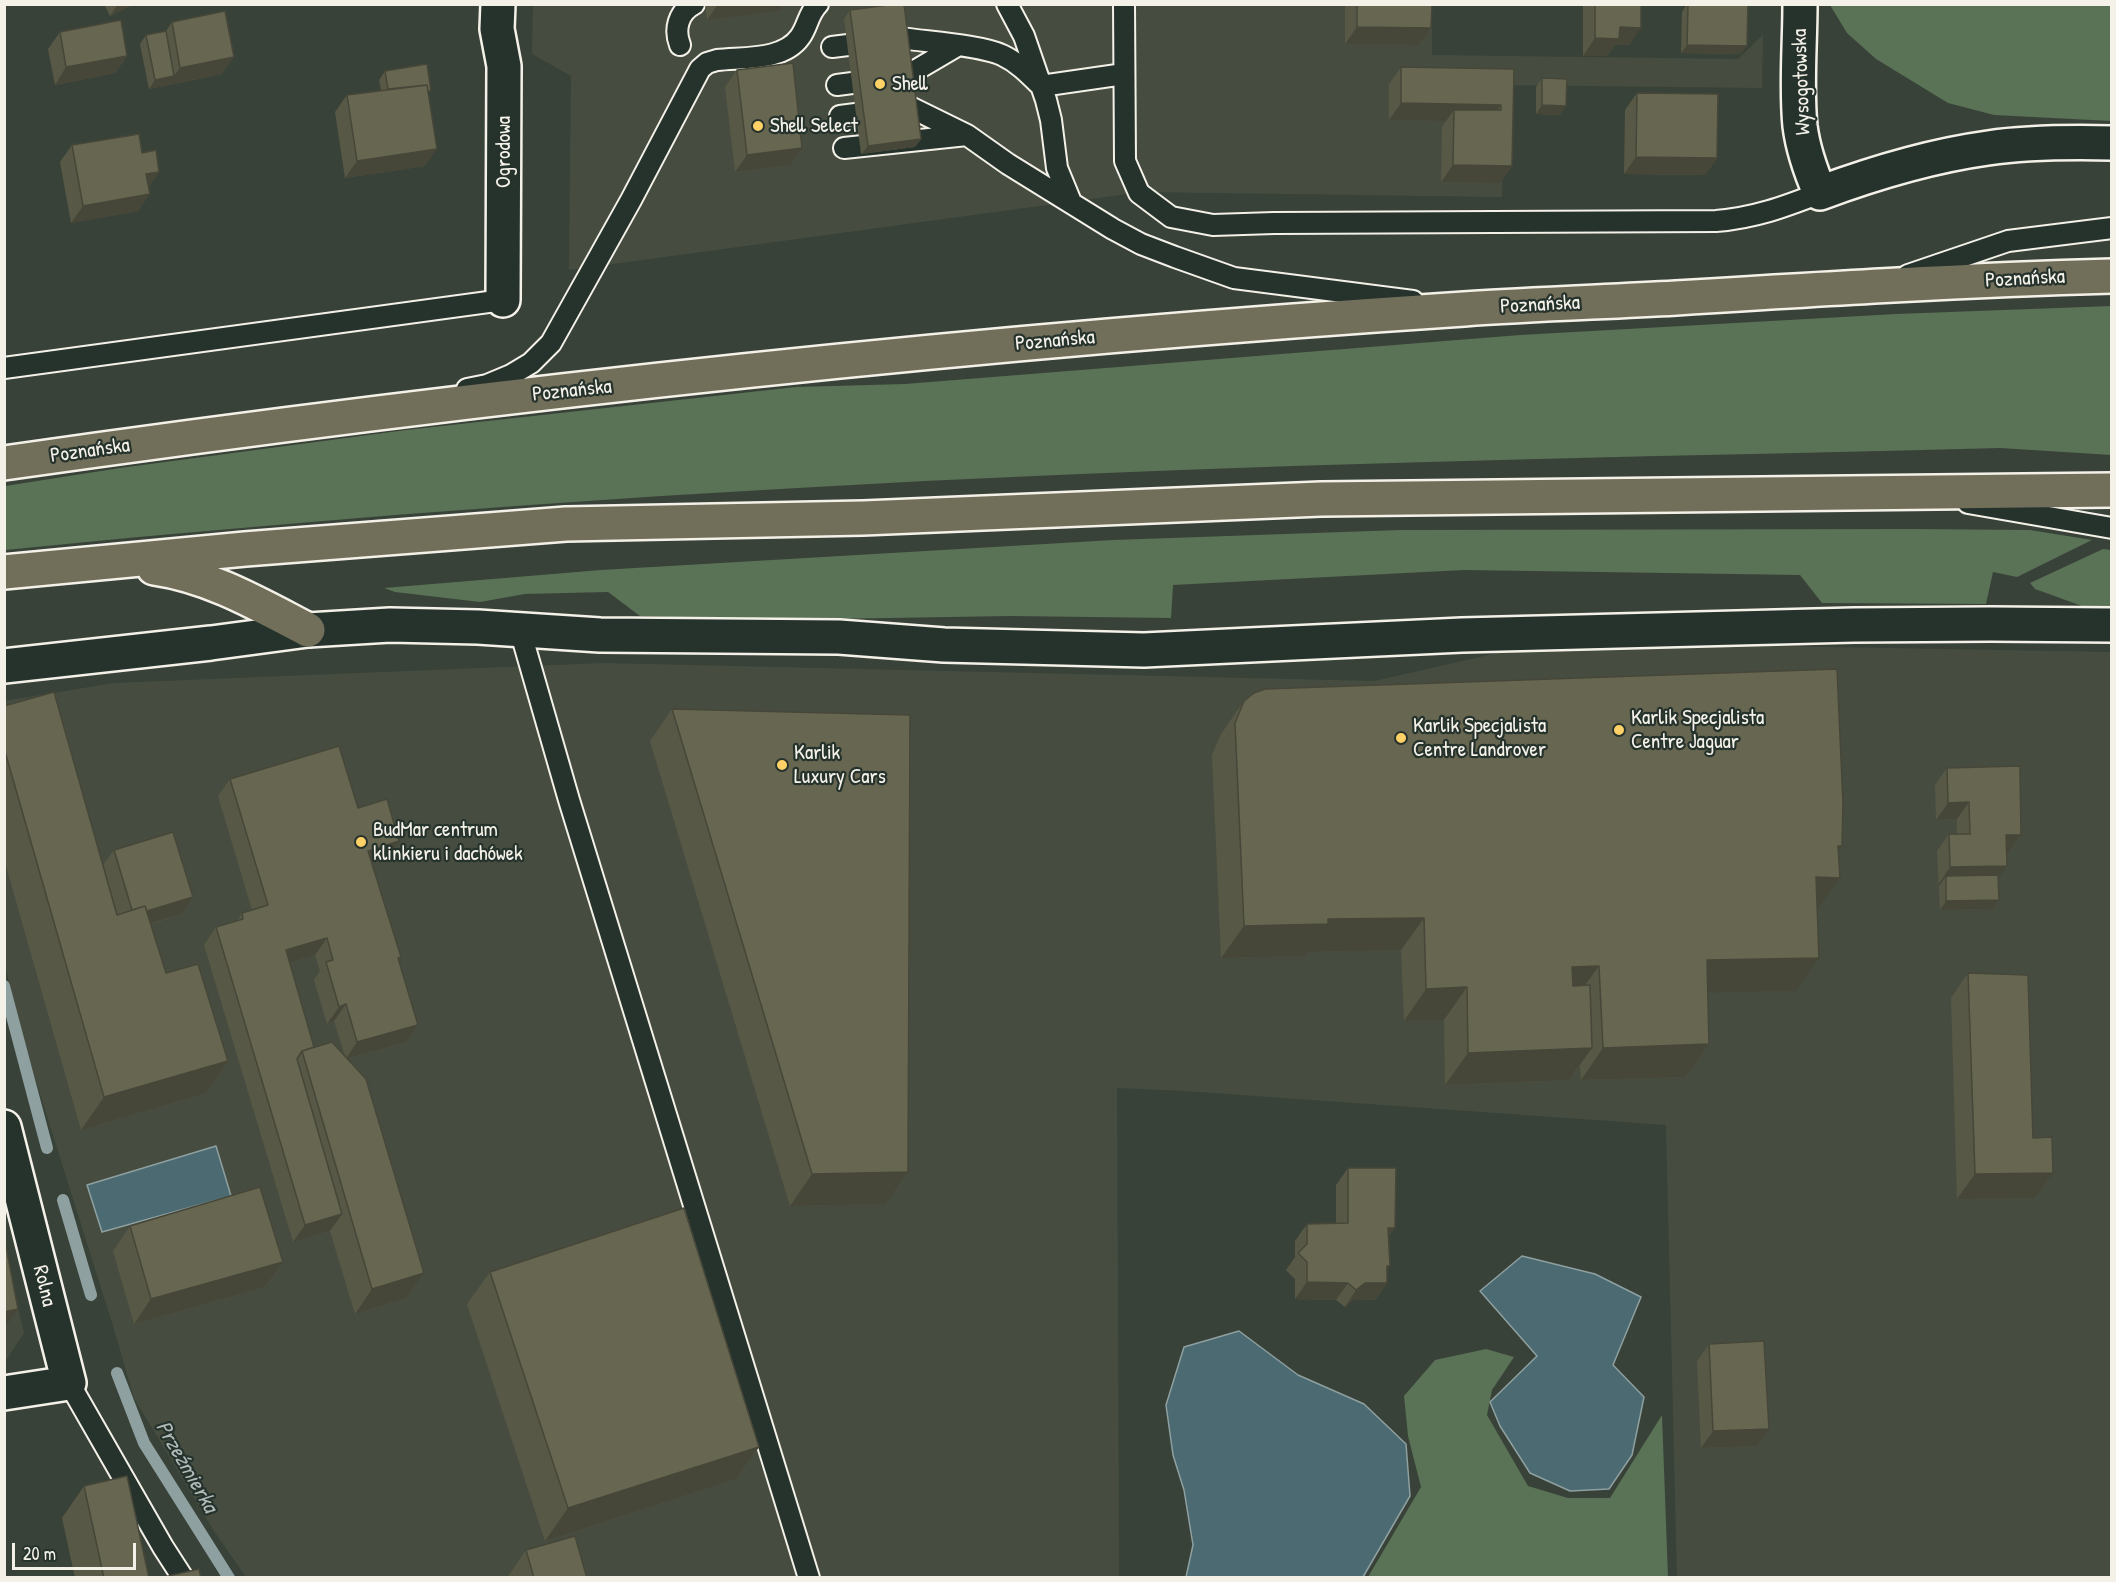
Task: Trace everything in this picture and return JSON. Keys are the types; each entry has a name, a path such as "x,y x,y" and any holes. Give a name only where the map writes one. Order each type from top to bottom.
{"main road":[{"name":"Poznańska","path":"4,464 345,417 713,375 963,350 1466,309 2112,276"},
{"path":"4,572 566,524 863,518 1321,499 2112,490"},
{"path":"95,563 148,567 196,577 222,586 308,630"}],"street":[{"name":"Ogrodowa","path":"498,4 497,29 504,66 503,300"},
{"name":"Wysogotowska","path":"1800,4 1800,127 1805,152 1820,193"},
{"path":"1820,193 1899,167 1975,150 2059,142 2112,143"},
{"path":"4,666 308,630 390,625 600,635 839,638 944,645 1144,650 1462,635 1854,625 2112,625"},
{"name":"Rolna","path":"4,1127 69,1383"},
{"path":"4,1393 69,1383"}],"lane":[{"path":"680,45 677,31 679,21 684,12 694,4"},
{"path":"345,417 487,385 531,363 551,344 632,200 700,69 707,63 717,60 778,53 791,47 802,33 811,11 818,4"},
{"path":"1007,4 1024,36 1041,86 1051,120 1057,168 1071,202"},
{"path":"1124,4 1125,161 1139,192 1171,217 1213,225 1716,221 1745,218 1775,210 1820,193"},
{"path":"901,38 1001,54 1020,66 1041,86"},
{"path":"837,84 906,76 957,46"},
{"path":"1041,86 1124,74"},
{"path":"840,116 910,107 967,135 1008,164 1141,244 1234,278 1466,309"},
{"path":"844,148 967,135"},
{"path":"1872,287 2008,241 2112,228"},
{"path":"4,368 503,300"},
{"path":"1916,494 2112,528"},
{"path":"520,630 569,800 809,1578"},
{"path":"69,1383 183,1578"}],"shaded area":[{"path":"533,4 1432,5 1432,55 1738,59 1763,35 1762,88 1504,85 1502,197 1142,192 569,270 571,76 532,54"},
{"path":"1545,642 2111,652 2111,1577 1677,1577 1666,1125 1117,1088 1119,1577 246,1577 214,1531 134,1398 19,1027 4,960 4,701 114,683 604,663 1375,681"},
{"path":"4,1251 24,1333 5,1360"}],"green space":[{"path":"1830,5 2111,5 2111,121 1994,115 1948,103 1876,59 1847,33"},
{"path":"2111,306 2111,455 2000,448 1411,462 1057,475 793,488 530,505 5,550 5,486 120,468 406,430 796,387 905,384 1520,335 1896,314"},
{"path":"1400,530 2030,530 2092,540 2017,577 1993,572 1986,604 1822,603 1800,575 1464,570 1173,585 1171,618 1011,616 765,620 640,616 608,592 525,594 480,602 395,592 384,588 601,570 1113,540"},
{"path":"2103,549 2111,550 2111,611 2093,610 2035,589 2030,583"},
{"path":"1486,1349 1514,1357 1492,1390 1487,1415 1528,1486 1568,1498 1610,1498 1662,1415 1668,1577 1368,1577 1421,1487 1408,1436 1404,1396 1435,1360"}],"water":[{"path":"216,1146 231,1196 102,1232 87,1185"},
{"path":"1522,1256 1595,1274 1641,1297 1613,1365 1644,1397 1632,1455 1609,1489 1570,1491 1530,1473 1500,1426 1490,1402 1537,1356 1480,1291"},
{"path":"1239,1331 1298,1375 1364,1404 1406,1444 1410,1496 1363,1577 1186,1577 1193,1545 1184,1490 1173,1455 1166,1405 1184,1347"}],"building":[{"path":"904,4 921,139 868,146 850,10"},
{"path":"1357,4 1432,4 1431,28 1357,27"},
{"path":"1595,4 1641,4 1641,28 1620,27 1619,39 1595,38"},
{"path":"1688,4 1748,4 1747,46 1687,45"},
{"path":"225,11 234,57 180,68 172,22"},
{"path":"121,20 127,56 66,67 60,32"},
{"path":"166,31 174,76 155,80 146,35"},
{"name":"Shell Select","path":"793,63 802,148 747,155 737,70"},
{"path":"427,64 431,91 428,91 427,85 388,89 385,71"},
{"path":"1401,67 1514,69 1512,166 1453,165 1454,110 1501,110 1501,105 1401,103"},
{"path":"1542,78 1567,79 1566,106 1542,105"},
{"path":"427,85 437,149 357,161 347,95"},
{"path":"1637,93 1718,94 1717,158 1636,157"},
{"path":"139,134 142,153 156,150 159,172 146,174 150,194 83,206 72,145"},
{"path":"1837,669 1843,803 1842,846 1838,846 1840,878 1816,877 1819,958 1707,960 1709,1044 1603,1048 1599,966 1572,967 1573,986 1590,985 1592,1048 1468,1053 1467,987 1426,989 1424,918 1328,919 1328,924 1244,926 1235,723 1244,701 1254,693 1265,689"},
{"path":"54,692 117,915 145,906 166,973 198,964 228,1061 104,1097 4,748 4,706"},
{"path":"672,709 910,715 908,1172 812,1174"},
{"path":"339,746 358,808 387,799 399,841 368,851 401,957 398,958 418,1025 357,1042 346,1004 339,1007 326,962 333,960 327,938 286,950 314,1047 302,1051 297,1059 342,1214 305,1225 216,927 243,919 242,913 268,905 230,779"},
{"path":"2020,766 2021,835 2006,835 2007,866 1950,867 1949,834 1970,834 1969,802 1948,803 1947,768"},
{"path":"173,832 193,897 147,911 145,906 132,910 114,850"},
{"path":"1998,875 1999,900 1946,901 1946,876"},
{"path":"1968,973 2028,975 2033,1138 2052,1137 2053,1173 1975,1174"},
{"path":"332,1042 366,1079 424,1273 372,1289 302,1051"},
{"path":"1348,1168 1396,1168 1395,1228 1388,1228 1390,1266 1387,1266 1387,1283 1365,1283 1356,1290 1348,1283 1307,1282 1307,1262 1298,1253 1307,1244 1307,1224 1348,1223"},
{"path":"260,1187 283,1262 151,1299 130,1226"},
{"path":"684,1208 759,1447 568,1508 490,1272"},
{"path":"4,1236 18,1309 4,1312"},
{"path":"1764,1341 1769,1429 1713,1431 1709,1344"},
{"path":"127,1476 149,1578 104,1578 84,1486"},
{"path":"575,1536 587,1578 534,1578 526,1550"},
{"path":"199,1569 201,1578 160,1578"}],"waterway":[{"name":"Przeźmierka","path":"4,986 47,1148"},
{"name":"Przeźmierka","path":"63,1200 91,1295"},
{"name":"Przeźmierka","path":"117,1373 144,1443 229,1578"}],"place":[{"name":"Shell","path":"880,84"},
{"name":"Shell Select","path":"758,126"},
{"name":"Karlik Specjalista Centre Jaguar","path":"1619,730"},
{"name":"Karlik Specjalista Centre Landrover","path":"1401,738"},
{"name":"Karlik Luxury Cars","path":"782,765"},
{"name":"BudMar centrum klinkieru i dachówek","path":"361,842"}]}
